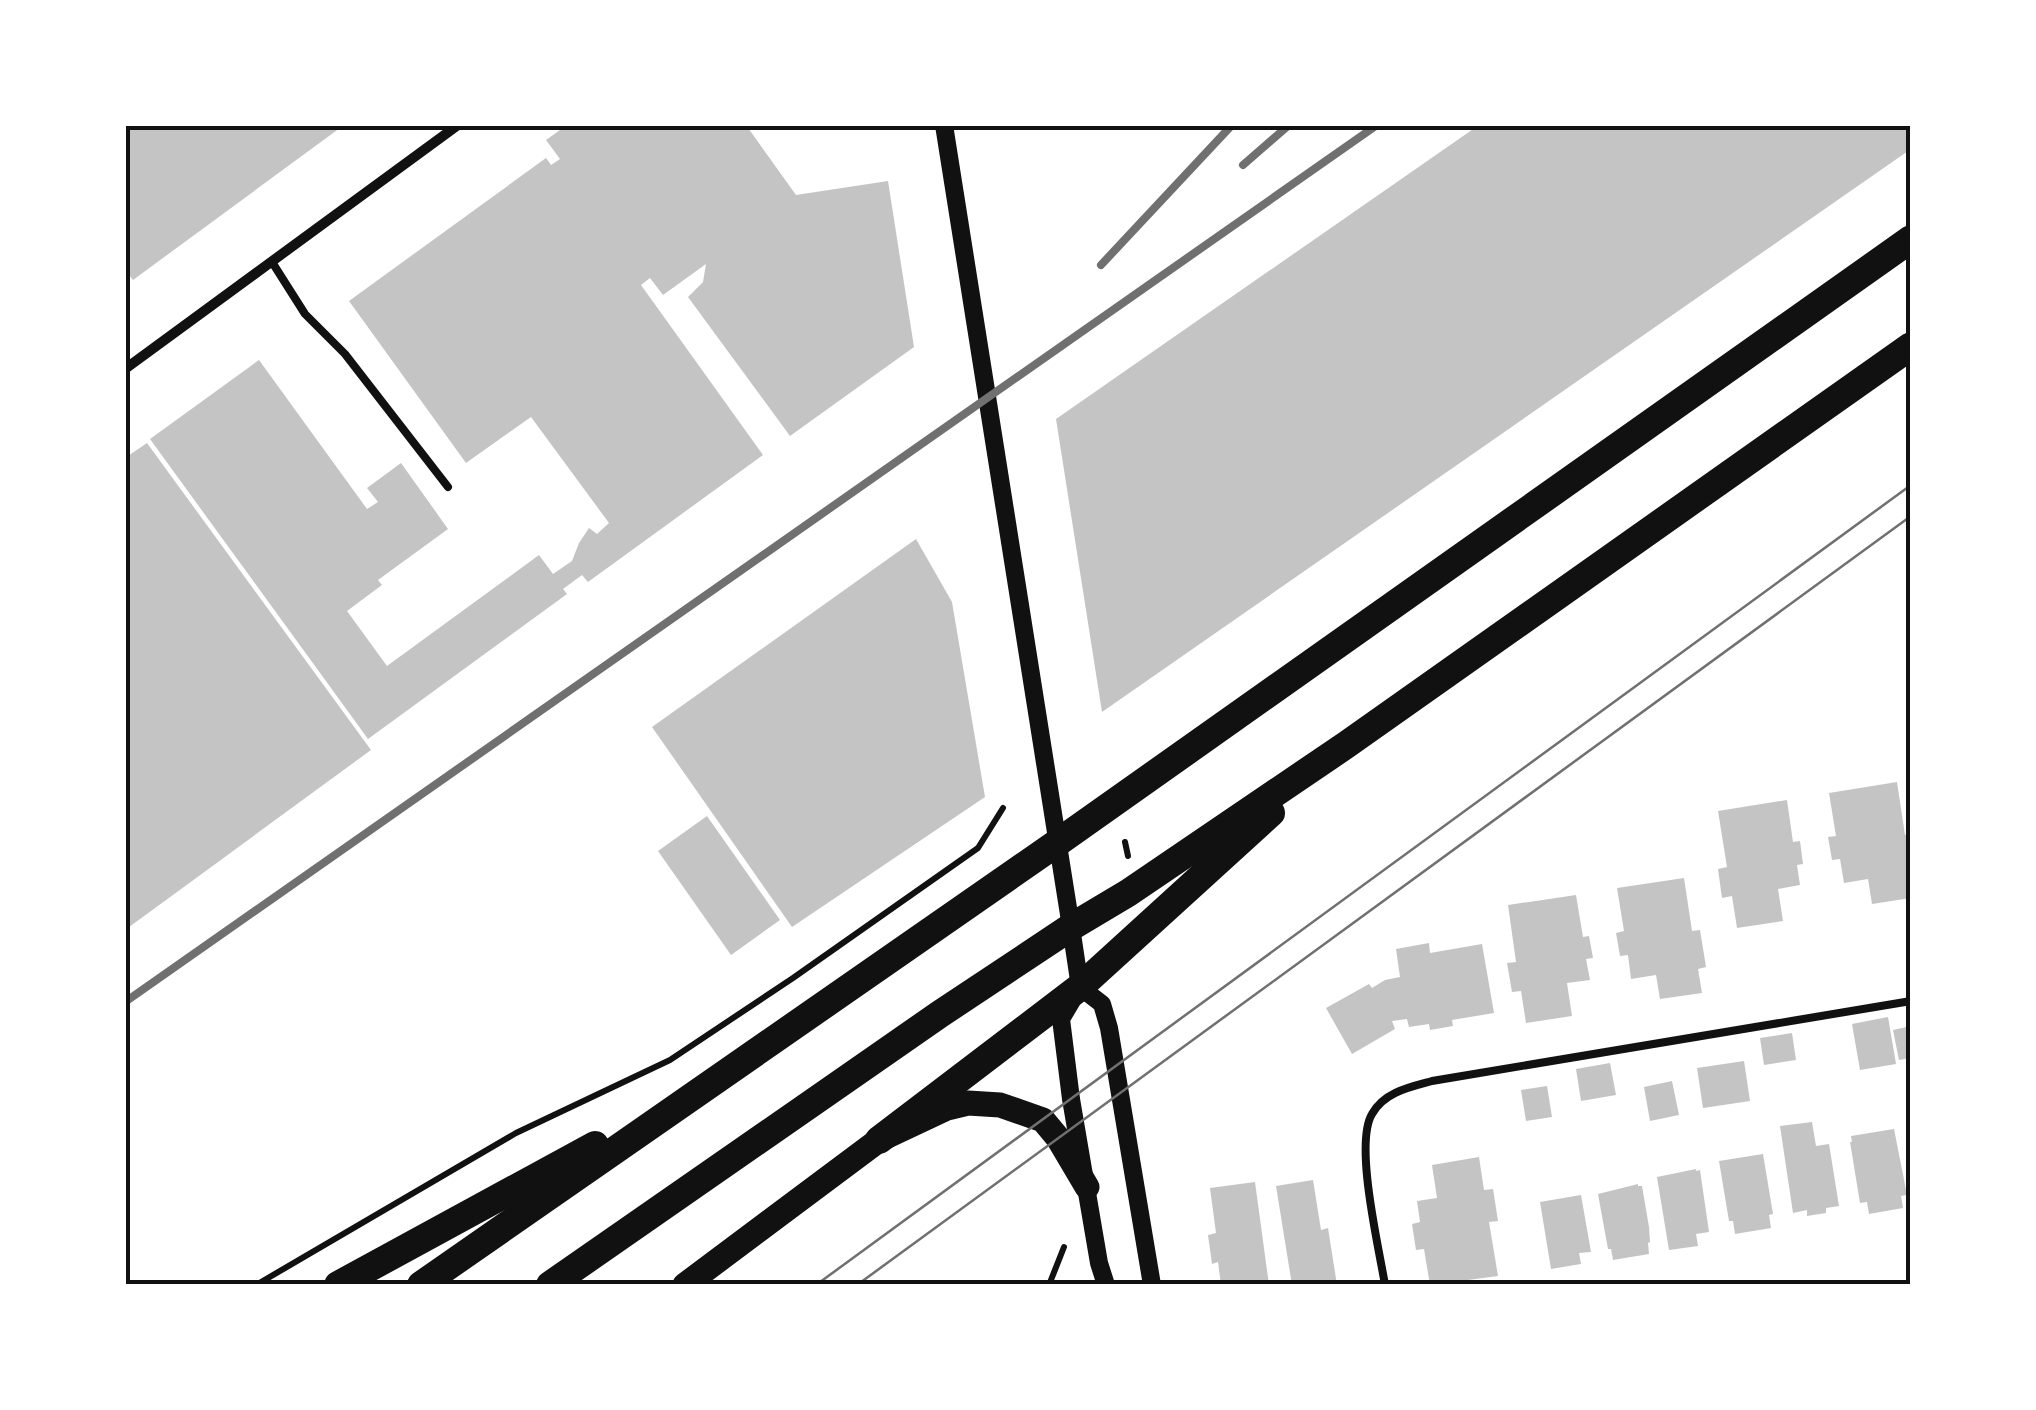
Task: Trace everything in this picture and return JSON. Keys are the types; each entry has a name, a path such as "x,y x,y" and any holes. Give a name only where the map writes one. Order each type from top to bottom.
{"highway":[{"path":"421,1285 1057,843 1911,239"},
{"path":"550,1285 940,1014 1128,894 1346,745 1911,346"},
{"path":"880,1140 1080,987 1346,745"},
{"path":"338,1285 711,1082"}],"main road":[{"path":"685,1285 880,1140 948,1108 968,1103 1000,1105 1042,1120 1058,1138 1087,1187"}],"street":[{"path":"125,369 458,125"},
{"path":"944,125 1080,987 1062,1019 1071,1099 1106,1285"},
{"path":"1080,987 1102,1004 1109,1028 1152,1285"}],"lane":[{"path":"272,262 305,314 345,354 448,487"},
{"path":"1385,1285 1365,1135 1372,1112 1397,1090 1911,1001"}],"path":[{"path":"256,1285 516,1133 670,1060 978,848 1003,808"},
{"path":"1049,1285 1064,1248"}],"building":[{"path":"125,125 344,125 133,280 125,270"},
{"path":"567,125 746,125 796,195 888,181 914,347 790,436 688,297 703,282 706,264 663,295 650,278 641,285 763,455 588,582 582,575 563,589 567,594 368,739 150,439 259,360 367,509 378,502 367,488 401,463 448,529 378,580 382,585 347,611 387,666 539,555 553,574 572,561 589,528 597,534 609,523 531,417 466,463 349,301 546,158 551,165 560,159 546,140"},
{"path":"1479,125 1911,125 1911,149 1102,712 1056,419"},
{"path":"147,443 371,750 125,930 125,458"},
{"path":"916,539 952,602 985,797 792,927 652,727"},
{"path":"1897,782 1905,835 1911,834 1911,898 1872,904 1868,879 1844,883 1840,859 1832,860 1828,837 1836,836 1829,793"},
{"path":"1787,800 1793,842 1800,841 1800,885 1778,889 1783,921 1737,928 1732,896 1722,898 1718,869 1727,867 1718,811"},
{"path":"707,816 780,920 731,955 658,851"},
{"path":"1684,878 1692,931 1700,930 1706,967 1698,969 1702,993 1660,999 1656,975 1631,979 1628,955 1620,956 1616,933 1624,931 1617,888"},
{"path":"1576,895 1583,937 1589,936 1593,958 1586,959 1590,980 1567,983 1572,1016 1526,1023 1521,991 1512,992 1507,963 1516,962 1508,905"},
{"path":"1429,943 1430,953 1482,944 1494,1013 1452,1020 1453,1026 1430,1030 1429,1024 1409,1027 1407,1019 1392,1021 1395,1029 1352,1054 1326,1008 1369,984 1372,988 1400,977 1396,949"},
{"path":"1888,1017 1896,1064 1860,1070 1852,1024"},
{"path":"1911,1026 1911,1058 1899,1060 1893,1030"},
{"path":"1792,1033 1796,1060 1764,1065 1760,1038"},
{"path":"1744,1061 1750,1101 1703,1108 1697,1068"},
{"path":"1610,1063 1616,1095 1581,1101 1576,1069"},
{"path":"1672,1081 1679,1115 1650,1121 1644,1087"},
{"path":"1547,1086 1552,1117 1526,1121 1521,1090"},
{"path":"1812,1122 1816,1146 1829,1144 1839,1206 1807,1216 1807,1210 1793,1213 1780,1126"},
{"path":"1894,1129 1907,1195 1901,1196 1903,1208 1869,1214 1867,1202 1860,1203 1851,1136"},
{"path":"1763,1154 1773,1214 1769,1215 1771,1228 1735,1234 1733,1221 1729,1221 1719,1161"},
{"path":"1479,1157 1484,1190 1493,1189 1498,1221 1489,1222 1498,1276 1430,1285 1424,1249 1416,1250 1412,1224 1420,1222 1417,1201 1437,1198 1432,1165"},
{"path":"1700,1170 1709,1232 1696,1234 1698,1246 1669,1250 1657,1177"},
{"path":"1313,1180 1321,1230 1328,1228 1337,1285 1292,1285 1276,1186"},
{"path":"1255,1182 1269,1285 1221,1285 1218,1262 1212,1264 1208,1235 1216,1233 1210,1188"},
{"path":"1642,1186 1649,1227 1649,1254 1613,1260 1598,1194"},
{"path":"1581,1195 1591,1252 1579,1253 1581,1264 1551,1269 1540,1202"}],"tram line":[{"path":"816,1285 1911,485"},
{"path":"857,1285 1911,516"}],"railway":[{"path":"1101,265 1232,125"},
{"path":"1243,165 1289,125"},
{"path":"125,1002 1377,125"}]}
